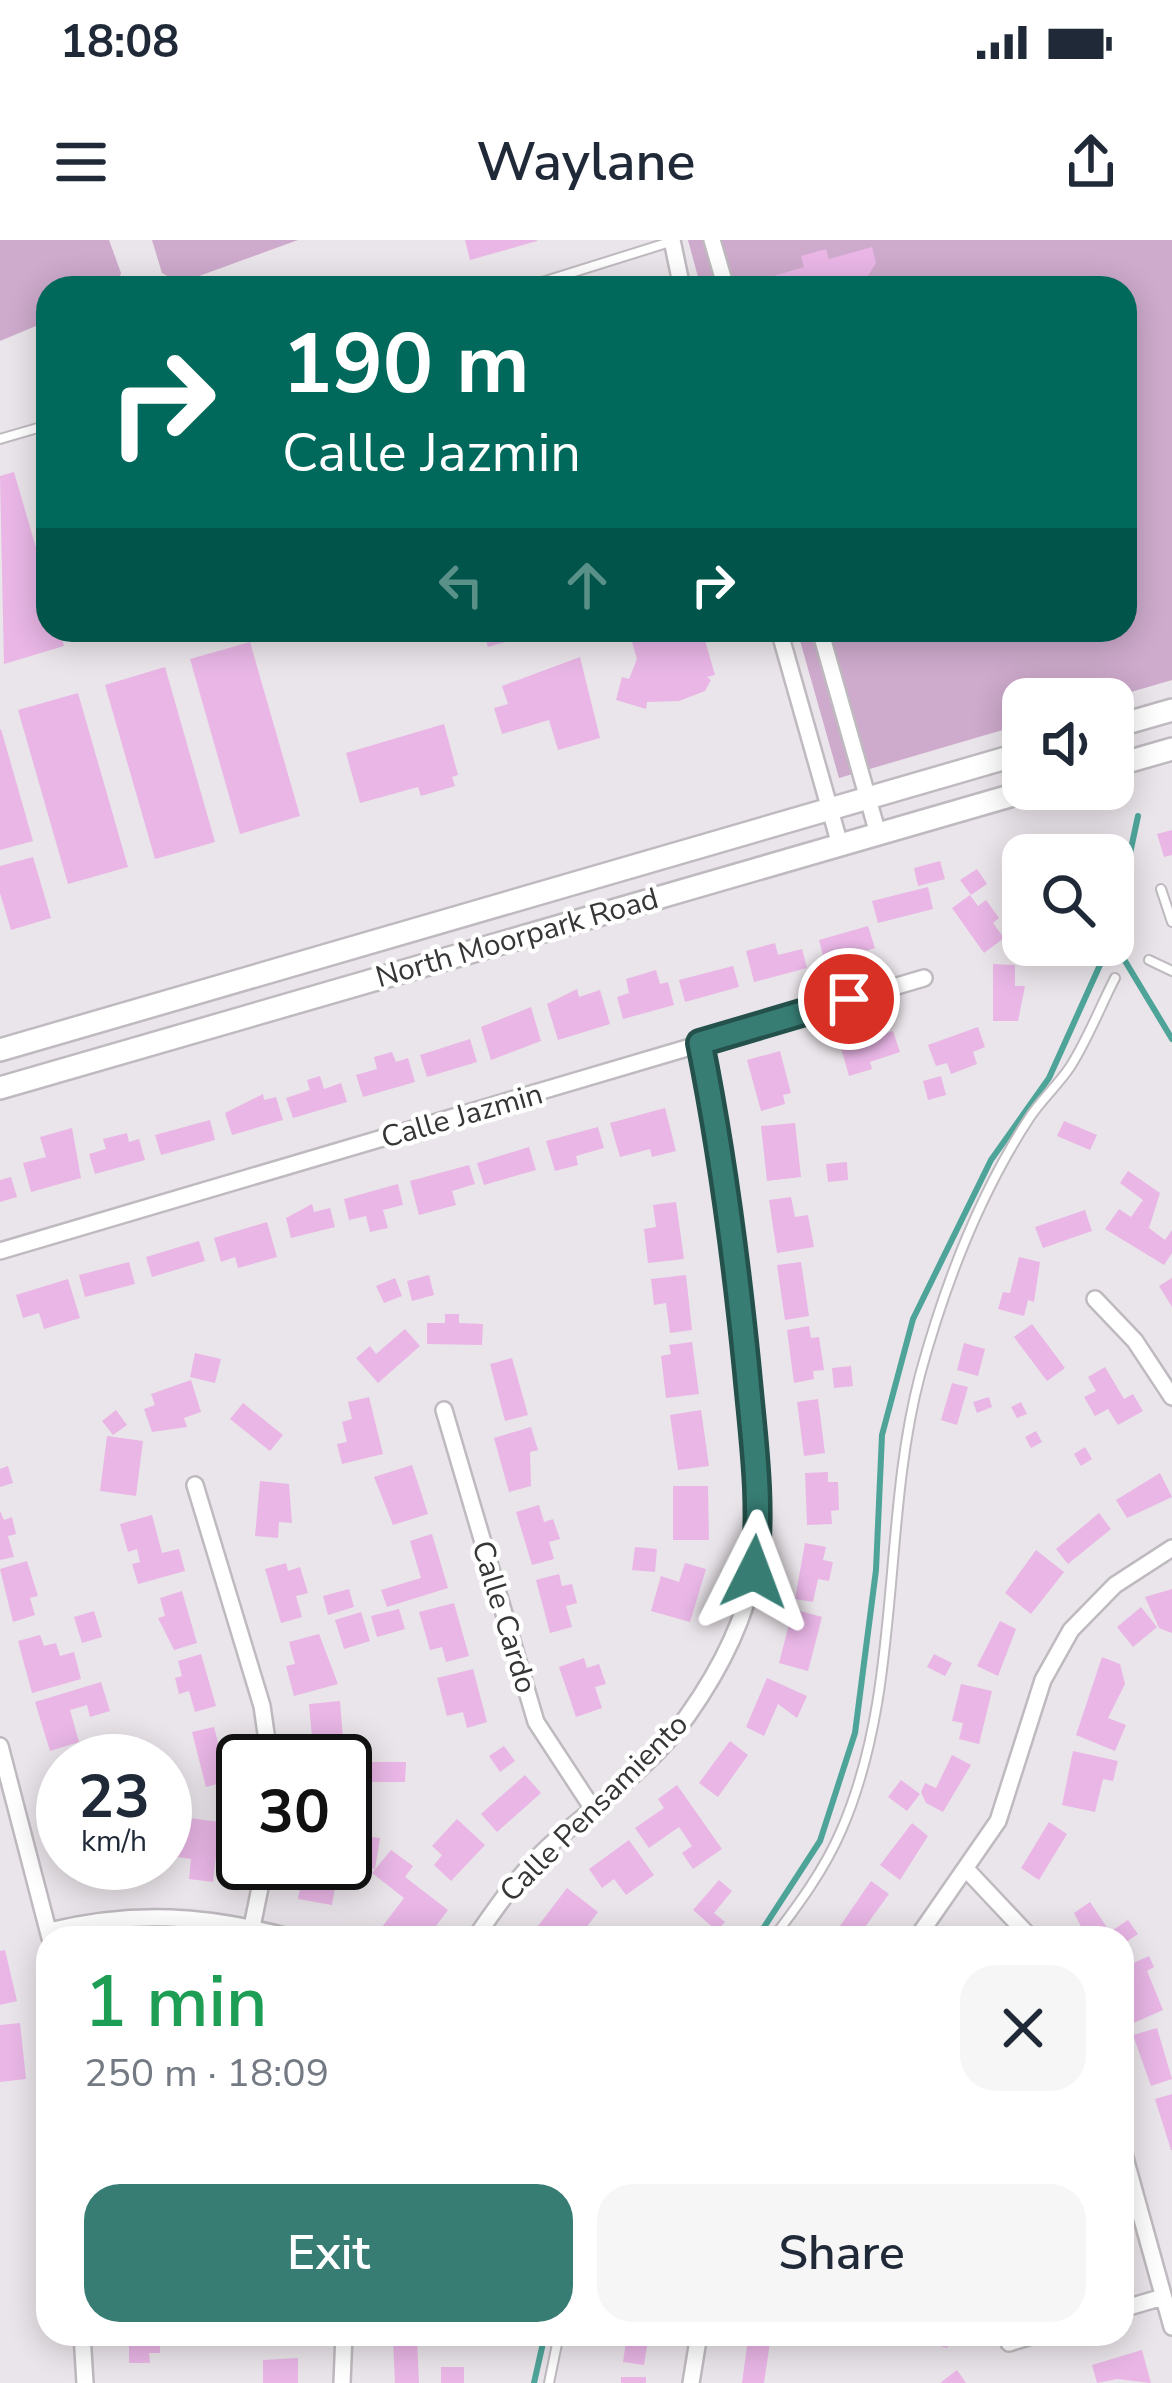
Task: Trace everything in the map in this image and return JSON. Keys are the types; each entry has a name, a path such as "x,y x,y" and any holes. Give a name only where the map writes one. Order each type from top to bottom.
{"main road":[{"path":"1134,722 1172,710"},
{"path":"1134,760 1172,749"},
{"name":"North Moorpark Road","path":"0,1051 1002,759"},
{"name":"North Moorpark Road","path":"0,1088 1002,798"}],"street":[{"path":"712,240 722,276"},
{"path":"672,241 679,276"},
{"path":"782,642 840,845"},
{"path":"823,642 878,834"},
{"name":"Calle Jazmin","path":"0,1251 924,978"},
{"name":"Calle Pensamiento","path":"483,1926 511,1886 672,1736 718,1672 754,1572 758,1494 738,1282 724,1163 700,1043"},
{"path":"1095,1299 1135,1341 1172,1397"},
{"name":"Calle Cardo","path":"444,1410 536,1722 593,1809"},
{"path":"195,1485 262,1706 266,1734"},
{"path":"926,1926 998,1821 1043,1680 1071,1630 1115,1585 1172,1548"},
{"path":"0,1746 47,1926"},
{"path":"967,1870 1020,1926"},
{"path":"252,1926 260,1890"},
{"path":"94,1926 155,1914 245,1926"},
{"path":"1134,2191 1172,2327"},
{"path":"1134,2305 1163,2296"},
{"path":"83,2346 85,2383"},
{"path":"342,2383 344,2346"},
{"path":"691,2383 696,2346"}],"lane":[{"path":"561,276 672,241"},
{"path":"0,439 36,428"},
{"path":"1161,890 1172,922"},
{"path":"1149,960 1172,971"},
{"path":"782,1926 811,1888 841,1831 858,1783 875,1706 907,1432 921,1371 970,1229 1030,1117 1070,1066 1115,978"},
{"path":"549,2383 557,2346"}],"shaded area":[{"path":"0,240 109,240 120,276 36,276 36,326 0,341"},
{"path":"152,240 298,240 199,276 162,273"},
{"path":"688,240 1172,240 1172,680 1134,691 1134,678 1002,678 1002,730 839,778 800,642 1137,642 1137,276 698,276"}],"building":[{"path":"465,240 537,240 537,241 470,260"},
{"path":"872,247 876,263 868,276 774,276 804,267 801,256 826,249 829,259"},
{"path":"14,472 36,548 36,642 63,642 64,646 4,664 0,476"},
{"path":"250,642 300,816 240,834 190,659"},
{"path":"632,642 705,642 715,675 707,677 711,680 705,691 679,701 647,702 646,709 616,700 622,677 629,679 637,659"},
{"path":"580,657 600,738 558,750 549,720 502,734 494,708 508,704 502,686"},
{"path":"165,667 215,842 155,859 105,685"},
{"path":"78,693 128,867 68,884 18,710"},
{"path":"444,724 458,775 452,777 455,786 421,796 418,787 360,803 346,753"},
{"path":"0,730 33,841 0,850"},
{"path":"1172,830 1172,855 1164,857 1157,834"},
{"path":"33,857 51,918 11,930 0,893 0,866"},
{"path":"940,861 945,879 918,886 914,868"},
{"path":"977,869 987,884 971,895 960,880"},
{"path":"928,887 933,909 878,923 872,901"},
{"path":"970,895 978,906 986,900 999,918 993,923 1002,940 984,953 952,908"},
{"path":"868,926 875,948 825,963 819,940"},
{"path":"775,943 778,955 802,949 807,968 754,982 746,951"},
{"path":"993,964 1015,966 1015,986 1025,986 1018,1021 993,1021"},
{"path":"733,966 739,987 685,1002 679,980"},
{"path":"656,970 660,984 668,982 674,1005 623,1019 617,997 629,993 626,979"},
{"path":"577,989 579,997 600,990 610,1024 558,1040 547,1004"},
{"path":"531,1007 541,1041 491,1060 481,1027"},
{"path":"978,1027 985,1047 973,1052 977,1064 951,1074 947,1063 936,1066 928,1045"},
{"path":"893,1031 900,1052 870,1062 872,1069 849,1076 841,1048"},
{"path":"470,1039 477,1062 427,1077 420,1055"},
{"path":"780,1051 791,1093 783,1095 785,1104 761,1111 747,1060"},
{"path":"392,1052 396,1062 408,1058 415,1082 363,1097 356,1075 377,1069 374,1057"},
{"path":"320,1076 324,1089 341,1083 347,1102 293,1118 286,1098 310,1090 307,1080"},
{"path":"941,1076 946,1095 928,1100 923,1081"},
{"path":"263,1094 264,1100 276,1097 283,1120 232,1135 225,1113"},
{"path":"665,1108 676,1151 652,1157 650,1149 620,1157 610,1123"},
{"path":"210,1120 215,1140 161,1155 155,1135"},
{"path":"1064,1121 1097,1135 1090,1150 1057,1136"},
{"path":"795,1123 801,1177 767,1181 761,1126"},
{"path":"598,1127 604,1148 576,1156 578,1165 555,1171 546,1141"},
{"path":"72,1128 81,1178 31,1192 23,1163 46,1157 40,1137"},
{"path":"127,1133 129,1142 139,1139 145,1160 95,1174 89,1154 106,1149 103,1139"},
{"path":"529,1147 536,1170 484,1185 477,1163"},
{"path":"847,1162 848,1180 828,1182 826,1164"},
{"path":"469,1165 475,1184 452,1191 456,1205 419,1215 410,1181"},
{"path":"1128,1171 1160,1193 1149,1228 1165,1240 1172,1230 1172,1253 1164,1265 1105,1229 1119,1209 1131,1217 1143,1200 1120,1183"},
{"path":"11,1177 17,1197 0,1202 0,1180"},
{"path":"398,1184 403,1205 383,1210 388,1228 370,1232 366,1216 349,1220 344,1199"},
{"path":"791,1197 795,1217 808,1215 814,1247 777,1253 769,1200"},
{"path":"676,1202 684,1259 648,1263 644,1229 656,1227 653,1205"},
{"path":"312,1204 314,1212 330,1208 335,1227 291,1238 286,1218"},
{"path":"1085,1210 1092,1231 1043,1248 1035,1227"},
{"path":"267,1222 277,1257 238,1268 235,1257 221,1262 214,1238"},
{"path":"199,1241 205,1261 152,1277 146,1257"},
{"path":"1019,1257 1040,1262 1034,1302 1028,1300 1024,1316 998,1309 1003,1292 1010,1293"},
{"path":"129,1262 135,1284 85,1297 79,1275"},
{"path":"801,1262 809,1316 785,1320 777,1265"},
{"path":"429,1275 434,1295 412,1301 407,1281"},
{"path":"686,1275 692,1330 670,1333 666,1303 654,1305 651,1279"},
{"path":"395,1278 402,1296 384,1303 376,1286"},
{"path":"1172,1278 1172,1307 1159,1286"},
{"path":"68,1279 80,1318 44,1329 39,1313 23,1318 16,1295"},
{"path":"445,1314 459,1314 459,1323 483,1324 482,1345 427,1344 427,1323 445,1323"},
{"path":"1032,1324 1065,1368 1047,1381 1014,1337"},
{"path":"809,1326 811,1338 819,1337 824,1370 813,1371 814,1379 794,1383 787,1330"},
{"path":"405,1329 420,1346 378,1383 356,1358 370,1346 376,1354"},
{"path":"692,1342 699,1394 666,1398 661,1356 671,1354 669,1345"},
{"path":"964,1343 985,1349 978,1376 957,1370"},
{"path":"195,1353 221,1359 215,1383 190,1377"},
{"path":"512,1358 528,1415 505,1421 490,1364"},
{"path":"851,1366 853,1386 834,1388 832,1368"},
{"path":"1105,1367 1124,1399 1133,1394 1143,1411 1118,1425 1108,1409 1095,1416 1084,1397 1096,1391 1088,1377"},
{"path":"191,1380 201,1412 184,1418 187,1427 152,1432 144,1409 155,1405 151,1394"},
{"path":"952,1383 968,1387 957,1425 941,1420"},
{"path":"369,1397 383,1454 342,1464 337,1444 347,1442 342,1422 352,1419 348,1402"},
{"path":"989,1397 992,1407 977,1413 973,1402"},
{"path":"818,1399 825,1453 804,1456 797,1402"},
{"path":"1021,1402 1027,1414 1017,1418 1011,1407"},
{"path":"243,1403 283,1435 270,1451 230,1419"},
{"path":"116,1410 127,1425 113,1435 102,1421"},
{"path":"701,1410 709,1466 678,1470 670,1415"},
{"path":"531,1427 538,1450 530,1452 531,1486 509,1492 494,1438"},
{"path":"1036,1431 1042,1442 1031,1448 1025,1437"},
{"path":"107,1436 143,1441 136,1496 100,1491"},
{"path":"1085,1447 1092,1459 1081,1466 1074,1454"},
{"path":"412,1465 428,1514 393,1525 374,1477"},
{"path":"8,1466 13,1483 0,1487 0,1469"},
{"path":"828,1472 828,1482 838,1482 839,1510 831,1511 832,1524 807,1525 805,1473"},
{"path":"1160,1473 1172,1497 1127,1518 1116,1500"},
{"path":"260,1481 289,1484 292,1523 279,1522 278,1538 255,1536"},
{"path":"673,1486 708,1486 709,1540 673,1540"},
{"path":"539,1505 544,1522 553,1519 560,1539 549,1542 554,1559 532,1565 516,1512"},
{"path":"0,1511 4,1520 12,1517 16,1534 8,1536 14,1557 0,1560"},
{"path":"1099,1513 1111,1529 1068,1564 1056,1549"},
{"path":"152,1515 162,1553 179,1549 185,1571 138,1584 132,1564 140,1562 137,1549 128,1552 120,1524"},
{"path":"432,1534 448,1588 387,1607 381,1590 421,1578 410,1541"},
{"path":"805,1543 826,1547 823,1560 833,1562 829,1581 818,1579 813,1602 795,1599"},
{"path":"635,1547 657,1549 655,1572 632,1570"},
{"path":"1036,1550 1064,1572 1031,1614 1005,1593"},
{"path":"27,1561 38,1596 30,1598 35,1615 13,1622 0,1569"},
{"path":"286,1563 288,1571 300,1567 308,1593 296,1596 302,1617 281,1623 265,1569"},
{"path":"685,1563 706,1569 690,1622 651,1611 661,1576 679,1582"},
{"path":"559,1574 562,1586 572,1584 577,1603 566,1606 572,1627 550,1633 536,1580"},
{"path":"349,1589 354,1607 328,1615 323,1596"},
{"path":"1172,1589 1172,1633 1159,1628 1145,1597"},
{"path":"182,1591 197,1643 174,1650 158,1618 165,1616 160,1598"},
{"path":"454,1603 469,1656 446,1662 442,1647 430,1650 419,1612"},
{"path":"1141,1607 1157,1627 1133,1647 1117,1627"},
{"path":"399,1609 405,1629 377,1637 371,1616"},
{"path":"793,1609 822,1617 808,1671 779,1663"},
{"path":"94,1611 102,1637 82,1643 74,1617"},
{"path":"361,1612 370,1641 344,1649 335,1620"},
{"path":"1000,1621 1016,1629 998,1676 977,1666"},
{"path":"319,1634 338,1684 294,1696 286,1666 295,1664 289,1642"},
{"path":"40,1635 44,1646 56,1643 60,1656 74,1652 81,1679 32,1693 18,1641"},
{"path":"201,1654 216,1706 195,1712 189,1691 179,1694 175,1678 182,1676 178,1661"},
{"path":"934,1654 952,1663 945,1676 927,1667"},
{"path":"1102,1657 1120,1664 1125,1684 1108,1718 1126,1725 1115,1751 1076,1735"},
{"path":"584,1658 587,1668 599,1664 606,1684 595,1687 602,1708 576,1717 559,1667"},
{"path":"473,1669 487,1722 467,1728 463,1712 447,1716 437,1678"},
{"path":"767,1678 807,1696 797,1718 778,1704 764,1736 746,1727"},
{"path":"101,1682 110,1711 90,1717 87,1705 70,1710 77,1734 45,1734 35,1702"},
{"path":"961,1684 992,1691 979,1744 959,1739 963,1723 952,1721"},
{"path":"340,1701 343,1734 312,1734 309,1704"},
{"path":"214,1727 216,1784 206,1787 192,1732"},
{"path":"730,1741 748,1755 718,1797 699,1783"},
{"path":"504,1746 515,1761 500,1772 489,1756"},
{"path":"1073,1751 1118,1761 1113,1781 1103,1779 1095,1812 1062,1805"},
{"path":"952,1755 971,1765 943,1812 926,1803 921,1792 925,1783 936,1788"},
{"path":"372,1762 406,1762 405,1782 372,1782"},
{"path":"525,1775 541,1793 497,1832 481,1814"},
{"path":"901,1780 920,1794 907,1811 888,1797"},
{"path":"677,1785 722,1849 693,1869 682,1853 692,1846 679,1827 649,1848 635,1828 664,1808 658,1799"},
{"path":"192,1818 216,1821 213,1882 192,1879"},
{"path":"457,1819 485,1845 451,1881 434,1865 442,1855 432,1846"},
{"path":"1049,1822 1067,1834 1039,1880 1021,1868"},
{"path":"912,1823 928,1836 900,1880 880,1865"},
{"path":"372,1837 380,1838 372,1868"},
{"path":"629,1840 654,1875 626,1895 614,1879 602,1888 589,1869"},
{"path":"391,1850 413,1866 405,1877 448,1910 436,1926 383,1926 404,1898 372,1873"},
{"path":"719,1880 732,1891 714,1913 725,1922 721,1926 711,1926 693,1910"},
{"path":"871,1881 889,1894 866,1926 840,1926"},
{"path":"567,1888 598,1912 587,1926 538,1926"},
{"path":"300,1890 334,1890 332,1905 298,1899"},
{"path":"1090,1902 1106,1926 1081,1926 1074,1913"},
{"path":"5,1950 17,2001 0,2005 0,1951"},
{"path":"1149,1956 1154,1967 1147,1971 1163,2010 1134,2023 1134,1963"},
{"path":"20,2023 26,2079 0,2082 0,2025"},
{"path":"1157,2028 1172,2079 1151,2086 1134,2035"},
{"path":"1172,2094 1172,2150 1171,2150 1155,2099"},
{"path":"129,2346 160,2346 160,2353 149,2353 150,2363 129,2363"},
{"path":"393,2346 417,2346 419,2383 395,2383"},
{"path":"625,2346 647,2346 644,2365 623,2362"},
{"path":"747,2346 769,2346 764,2383 742,2383"},
{"path":"1142,2350 1151,2383 1117,2379 1097,2383 1092,2365"},
{"path":"298,2358 298,2383 263,2383 263,2360"},
{"path":"441,2367 464,2367 464,2383 441,2383"},
{"path":"957,2370 966,2383 940,2383"},
{"path":"621,2377 646,2377 646,2383 621,2383"}],"waterway":[{"path":"1134,835 1138,816"},
{"path":"765,1926 820,1841 855,1733 876,1570 882,1435 913,1319 991,1160 1049,1078 1100,966"},
{"path":"1128,966 1172,1039"},
{"path":"534,2383 542,2346"}],"route":[{"path":"754,1572 758,1494 738,1282 724,1163 700,1043 849,999"}]}
